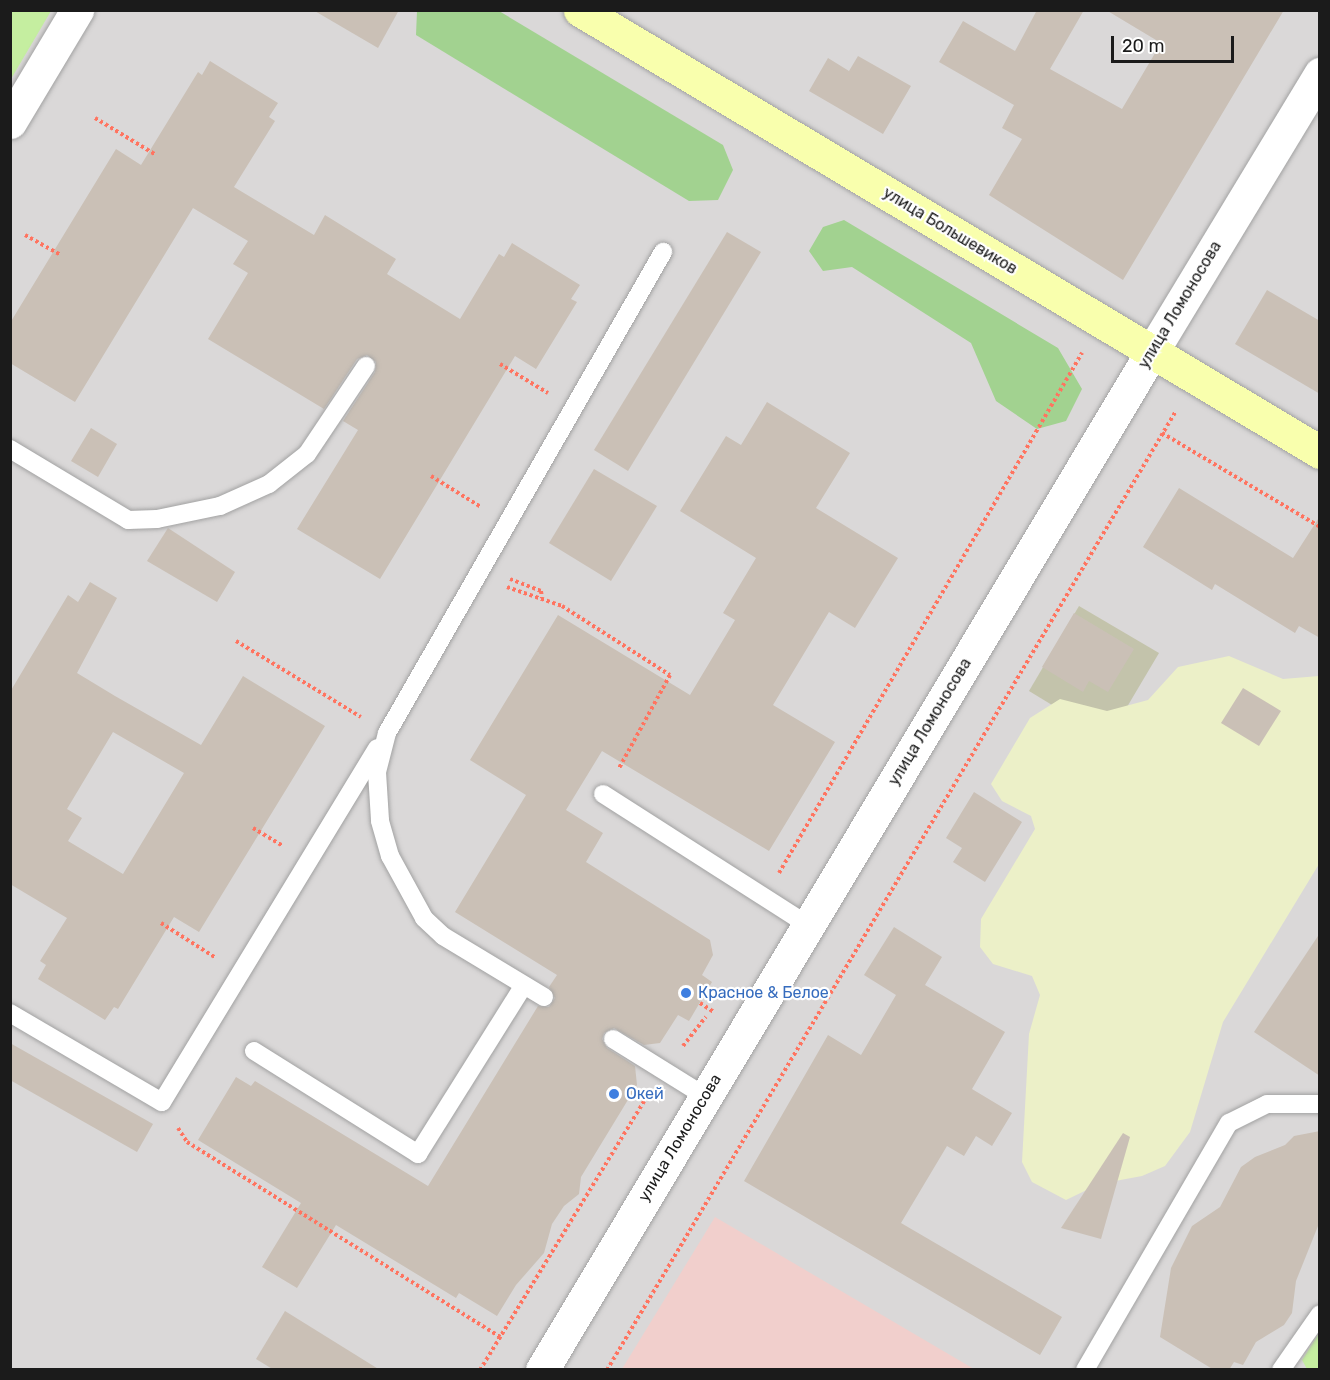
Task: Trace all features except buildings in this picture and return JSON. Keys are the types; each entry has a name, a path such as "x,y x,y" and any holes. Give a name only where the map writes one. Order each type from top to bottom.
{"main road":[{"name":"улица Большевиков","path":"580,10 1153,350 1320,452"}],"street":[{"path":"10,122 77,10"},
{"name":"улица Ломоносова","path":"542,1370 1320,74"}],"lane":[{"path":"10,1013 162,1102 387,733 663,252"},
{"path":"10,449 128,520 157,519 220,506 269,484 307,454 366,366"},
{"path":"387,733 377,772 381,820 390,855 407,893 424,918 444,936 544,997"},
{"path":"603,794 808,924"},
{"path":"254,1051 418,1154 524,985"},
{"path":"613,1039 706,1096"},
{"path":"1085,1370 1229,1123 1267,1104 1320,1104"},
{"path":"1281,1370 1320,1314"}],"path":[{"path":"95,118 156,155"},
{"path":"26,235 61,255"},
{"path":"765,896 1101,320"},
{"path":"500,364 573,409"},
{"path":"607,1370 1197,377"},
{"path":"1162,434 1320,527"},
{"path":"431,476 507,523"},
{"path":"480,573 540,591 542,599"},
{"path":"480,573 562,606 670,675 603,794"},
{"path":"236,641 387,733"},
{"path":"161,923 240,973"},
{"path":"480,1370 663,1071 717,1001"},
{"path":"700,1003 712,1010"},
{"path":"187,1142 500,1337"}],"shaded area":[{"path":"11,11 1319,11 1319,1369 11,1369"},
{"path":"1079,606 1159,653 1108,739 1029,691"},
{"path":"1229,656 1283,679 1319,676 1319,864 1223,1022 1190,1132 1165,1166 1142,1176 1099,1184 1066,1200 1032,1182 1022,1162 1029,1034 1040,995 1032,976 993,964 980,947 981,919 1035,829 1031,816 1002,801 991,784 1030,718 1060,699 1107,711 1148,700 1178,667"},
{"path":"715,1217 974,1369 622,1369"}],"green space":[{"path":"10,11 51,11 11,79"},
{"path":"417,11 499,11 723,145 733,170 718,200 689,201 416,35"},
{"path":"844,220 1058,348 1082,389 1066,421 1037,429 996,401 971,343 852,267 823,271 809,251 823,227"},
{"path":"1319,1333 1319,1369 1307,1369 1302,1360"}],"place":[{"name":"Красное & Белое","path":"686,993"},
{"name":"Окей","path":"614,1094"}]}
